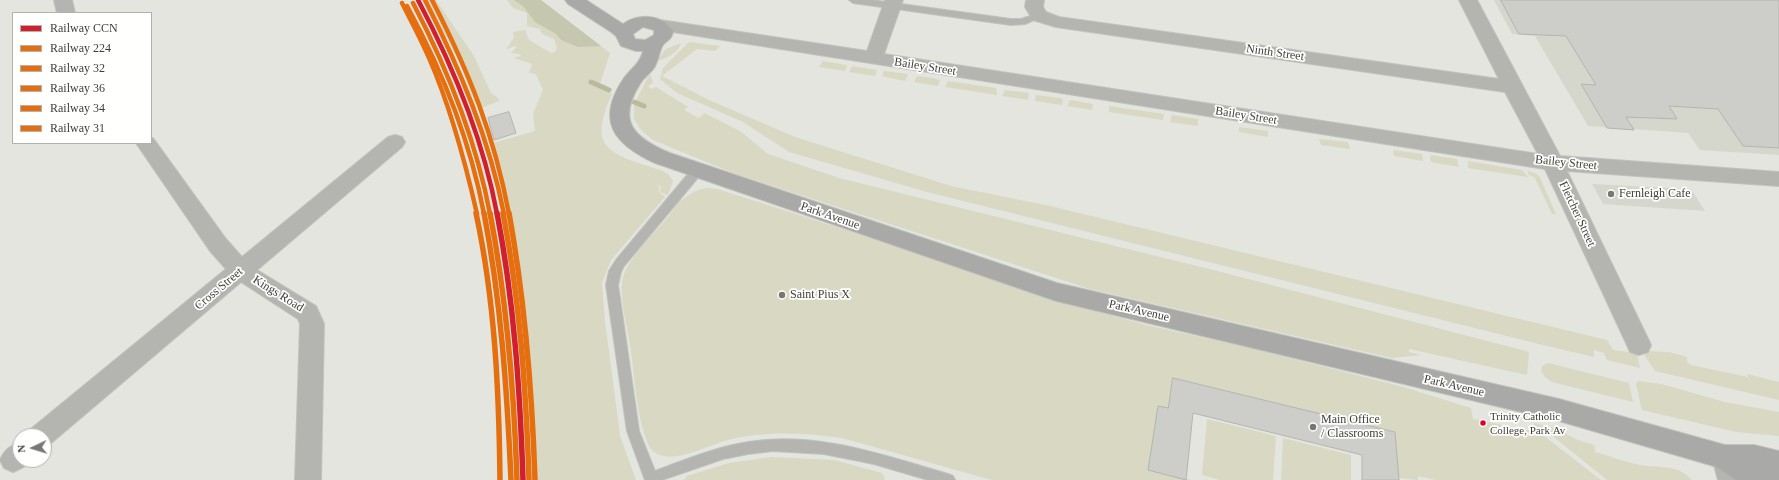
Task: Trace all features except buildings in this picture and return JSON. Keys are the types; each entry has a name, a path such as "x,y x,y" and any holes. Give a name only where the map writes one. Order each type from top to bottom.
{"main road":[{"path":"574,0 592,13 628,34 639,46 658,36 648,22 628,34"},
{"path":"628,34 626,52 631,81"},
{"name":"Park Avenue","path":"658,36 648,64 631,81 619,111 620,128 626,137 648,152 697,171 1056,292 1559,410 1728,469 1770,480"},
{"name":"Park Avenue","path":"1728,469 1754,457 1779,463"}],"street":[{"path":"63,0 66,12"},
{"name":"Fletcher Street","path":"1468,0 1512,87 1553,163 1639,345"},
{"path":"873,59 893,3"},
{"name":"Ninth Street","path":"1037,8 1056,22 1512,87"},
{"name":"Bailey Street","path":"658,36 714,34 1553,163 1779,179"},
{"name":"Cross Street","path":"51,428 395,142"},
{"name":"Kings Road","path":"147,144 218,245 241,271 302,308 308,313 311,319 308,480"}],"lane":[{"path":"853,0 893,3 1011,22 1022,22 1037,8"},
{"path":"697,171 620,263 615,271 612,285 633,431 638,447 653,479 695,462 748,448 795,446 838,450 859,454 948,480"}],"shaded area":[{"path":"1494,0 1779,0 1779,155 1700,150 1688,133 1588,126 1535,36 1512,34"},
{"path":"1592,184 1691,189 1705,211 1603,204"}],"green space":[{"path":"427,0 436,0 474,56 491,93 498,98 499,101 481,108 475,104 460,64"},
{"path":"507,0 541,0 610,53 600,84 606,85 605,89 612,94 602,123 604,142 610,149 632,161 663,171 669,175 673,181 668,195 660,192 661,186 654,184 659,186 659,192 665,197 611,260 602,283 605,322 620,436 636,480 534,480 531,406 517,283 519,271 516,260 516,250 490,144 535,131 533,114 543,90 536,74 529,73 532,64 514,58 521,56 519,54 511,53 517,47 514,46 506,50 514,37 513,32 525,30 529,40 551,53 555,52 557,48 554,39 542,34 540,29 527,26 527,13 513,8"},
{"path":"514,0 541,0 601,46 578,47 561,40 556,34 535,22 523,6"},
{"path":"689,42 720,46 715,51 697,49 662,76 709,100 795,137 951,186 1050,206 1607,340 1613,350 1637,353 1640,368 1607,360 1604,353 1594,350 1594,357 1539,344 927,192 789,152 743,122 677,93 660,79 663,68"},
{"path":"681,43 680,47 675,53 656,61 666,49"},
{"path":"823,61 847,66 845,71 819,67"},
{"path":"852,66 877,70 875,76 849,72"},
{"path":"884,71 908,75 905,81 882,76"},
{"path":"650,73 653,83 648,86 651,89 656,87 688,107 684,110 699,118 704,113 740,131 768,154 839,178 1221,272 1526,351 1529,353 1527,375 1409,349 1409,352 1421,355 1392,358 1090,289 733,173 653,140 641,130 634,119 634,105"},
{"path":"917,76 940,80 938,86 914,82"},
{"path":"948,81 996,88 997,95 945,87"},
{"path":"1005,90 1029,93 1028,100 1002,96"},
{"path":"1036,95 1061,98 1063,100 1062,105 1035,101"},
{"path":"1070,100 1093,104 1092,110 1067,106"},
{"path":"1109,106 1164,114 1163,120 1109,112"},
{"path":"1172,115 1198,119 1198,126 1170,122"},
{"path":"1239,127 1268,131 1268,137 1239,132"},
{"path":"1319,139 1348,142 1350,149 1321,145"},
{"path":"1393,150 1422,154 1423,161 1394,156"},
{"path":"1430,155 1457,159 1459,167 1431,162"},
{"path":"1468,161 1522,170 1528,177 1468,168"},
{"path":"1528,171 1537,174 1540,178 1556,214 1552,214 1535,178 1528,174"},
{"name":"Saint Pius X","path":"707,188 717,189 768,205 1090,309 1146,325 1246,347 1400,386 1471,408 1473,419 1540,433 1601,480 1436,480 1418,476 1418,480 1399,478 1395,432 1173,378 1169,404 1186,478 1190,480 992,480 842,438 798,434 754,435 725,441 682,455 665,456 658,454 649,446 641,422 623,305 622,282 634,256 679,203 694,192"},
{"path":"1645,351 1669,352 1687,357 1687,362 1691,365 1748,377 1747,374 1779,382 1779,400 1655,371 1645,356"},
{"path":"1548,363 1629,383 1633,402 1552,382 1545,377 1541,371 1542,366"},
{"path":"1638,381 1661,384 1725,402 1779,412 1779,436 1736,432 1642,410 1636,384"},
{"path":"1207,419 1276,436 1273,480 1220,480 1202,475"},
{"path":"1534,423 1554,428 1578,440 1594,445 1595,452 1640,465 1681,471 1692,480 1607,480 1545,430 1534,426"},
{"path":"1283,438 1351,455 1351,480 1281,480"},
{"path":"771,457 834,460 882,473 885,478 884,480 684,480 687,476 729,463"}],"waterway":[{"path":"591,82 609,90"},
{"path":"634,102 644,106"}],"rail line":[{"name":"CCN","path":"418,0 464,96 483,155 495,200 510,293 515,340 519,386 523,480"},
{"name":"32","path":"425,0 451,53 474,107 489,151 500,197 516,291 521,339 525,387 529,480"},
{"name":"34","path":"432,0 476,93 495,152 506,198 522,291 527,338 535,480"},
{"name":"31","path":"402,3 429,58 451,115 468,174 481,234 490,296 496,358 500,480"},
{"name":"224","path":"413,3 440,57 458,99 477,158 488,203 497,248 509,340 513,387 517,480"},
{"name":"36","path":"407,6 435,60 453,102 471,160 482,205 498,296 503,342 507,388 511,480"}],"place":[{"name":"Fernleigh Cafe","path":"1611,194"},
{"name":"Saint Pius X","path":"782,295"},
{"name":"Trinity Catholic College, Park Av","path":"1483,423"},
{"name":"Main Office / Classrooms","path":"1313,427"}]}
